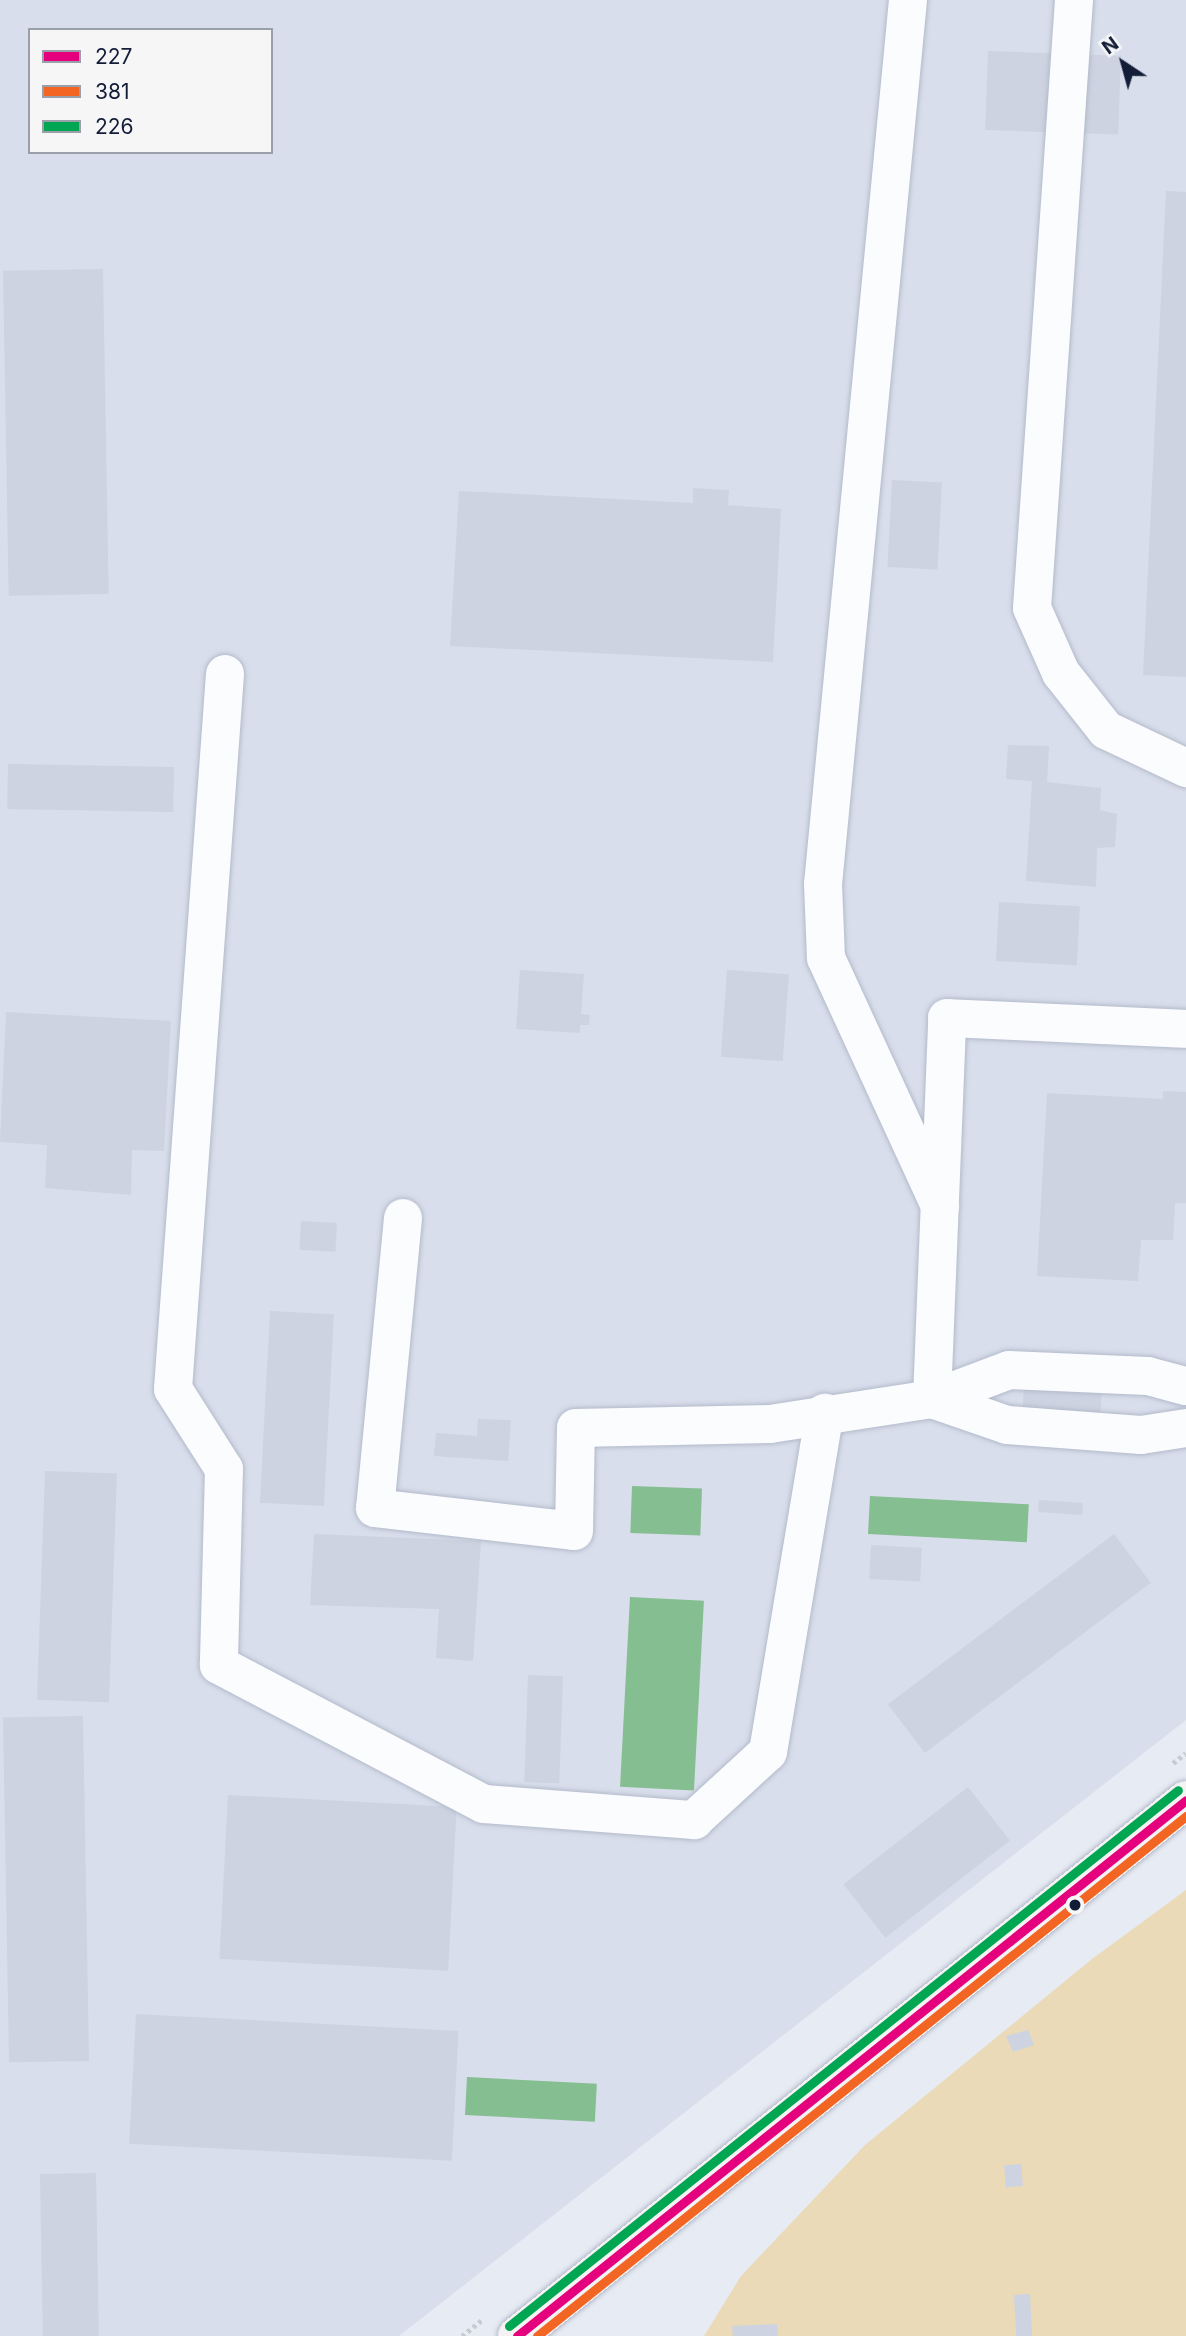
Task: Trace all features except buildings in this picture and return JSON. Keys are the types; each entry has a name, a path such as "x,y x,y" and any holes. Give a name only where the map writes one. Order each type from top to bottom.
{"main road":[{"path":"517,2336 1186,1800"}],"lane":[{"path":"908,0 823,884 826,958 940,1206"},
{"path":"1074,0 1032,608 1061,673 1106,730 1186,768"},
{"path":"225,674 173,1389 224,1469 219,1665 484,1804 694,1820 768,1752 825,1413"},
{"path":"932,1399 947,1018 1186,1029"},
{"path":"403,1218 375,1508 574,1531 576,1428 770,1424 825,1413 932,1399 1009,1370 1148,1376 1186,1385"},
{"path":"932,1399 1007,1425 1141,1435 1186,1428"}],"shaded area":[{"path":"0,0 1186,0 1186,1720 399,2336 0,2336"},
{"path":"632,1486 702,1488 700,1535 630,1533"},
{"path":"870,1496 1029,1504 1027,1542 868,1534"},
{"path":"630,1597 704,1601 694,1791 620,1787"},
{"path":"1186,1890 1186,2336 704,2336 741,2276 865,2145 1092,1959"},
{"path":"467,2077 597,2084 595,2122 465,2115"}],"transit line":[{"name":"226","path":"509,2326 1178,1790"},
{"name":"227","path":"517,2336 1186,1800"},
{"name":"381","path":"537,2336 1186,1816"}]}
